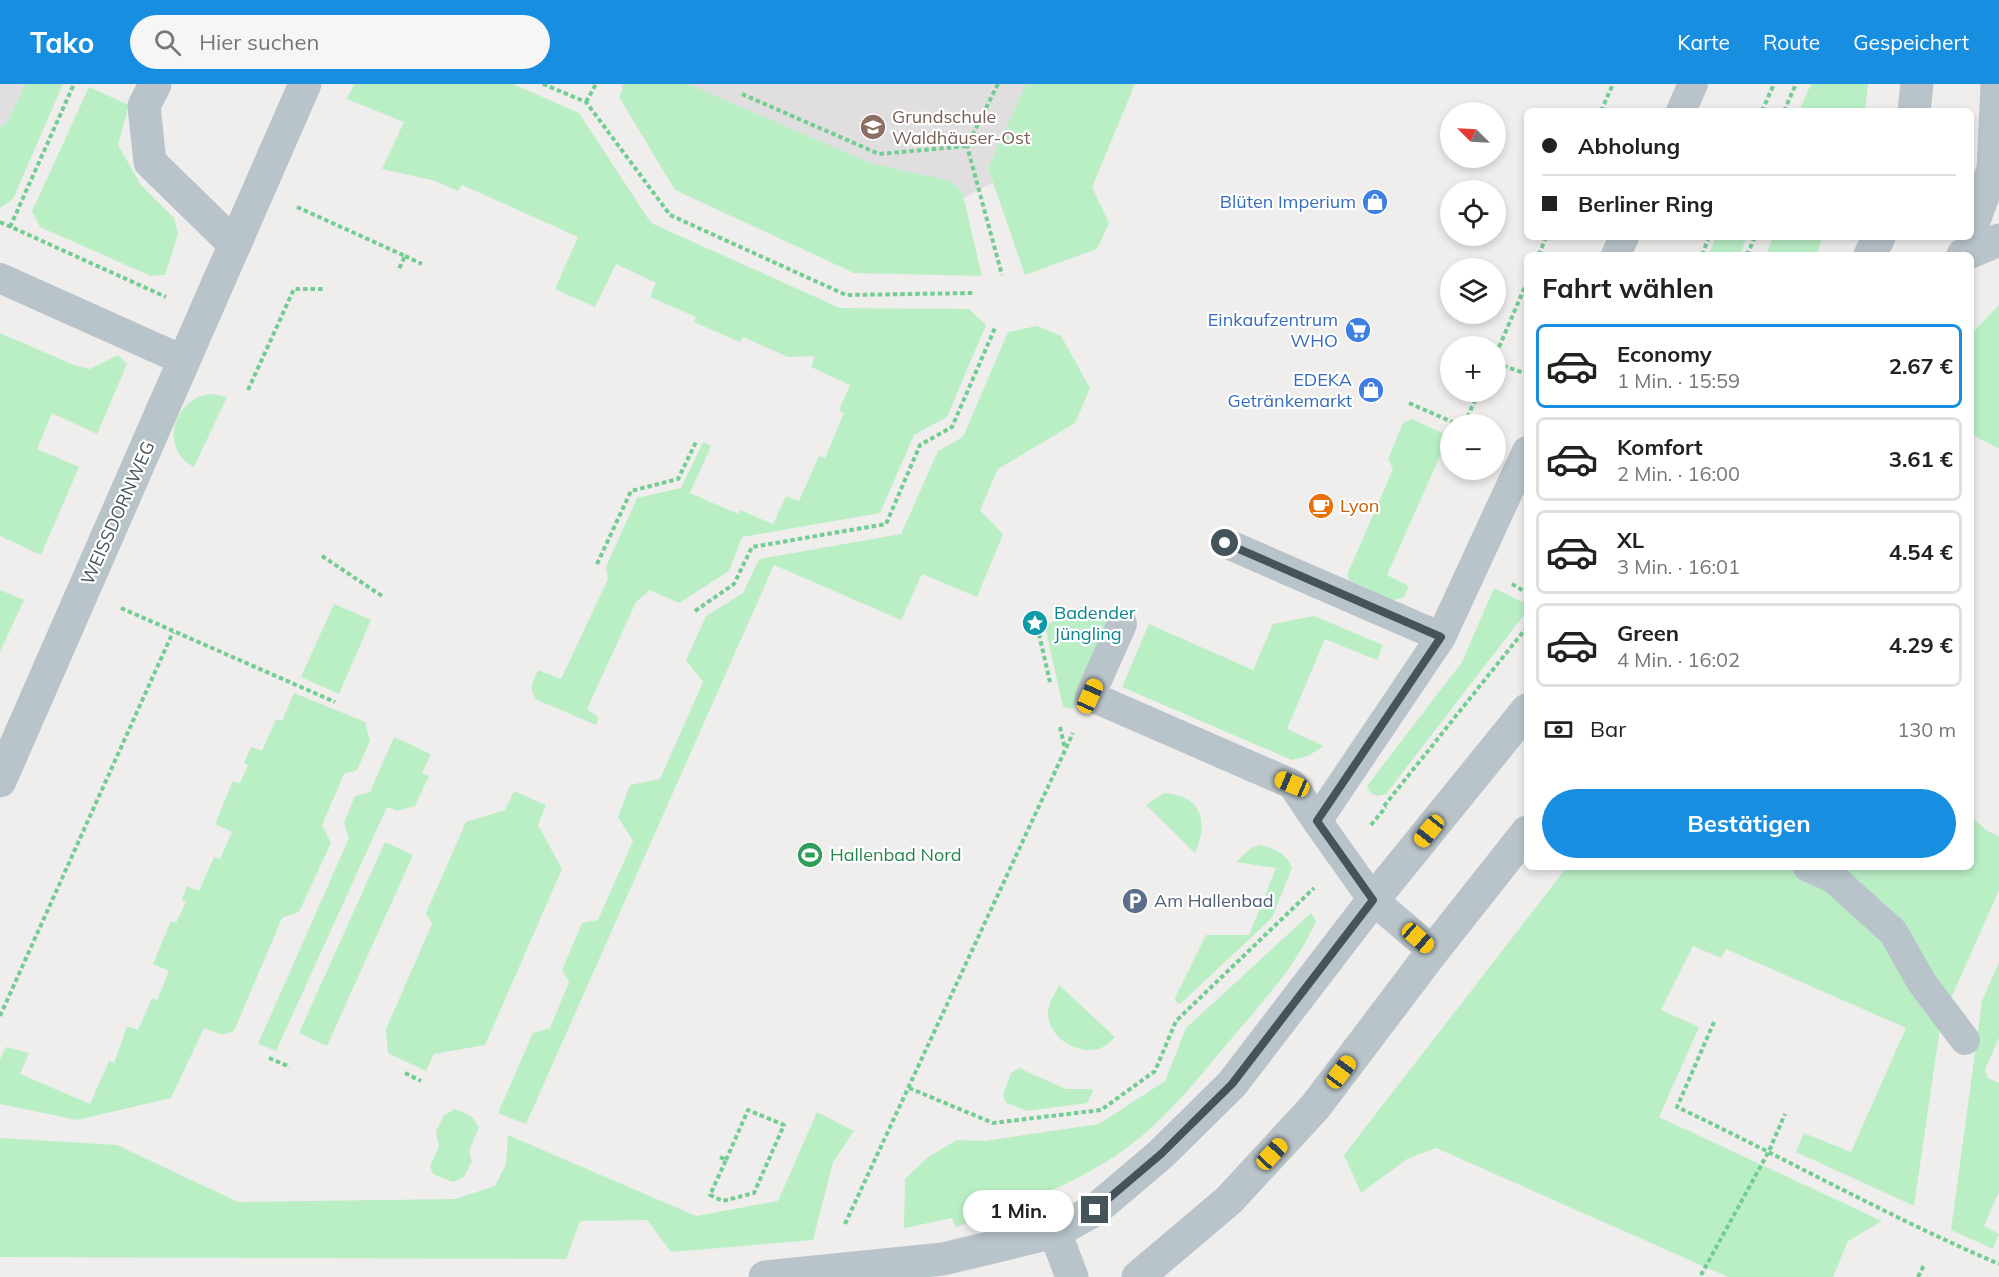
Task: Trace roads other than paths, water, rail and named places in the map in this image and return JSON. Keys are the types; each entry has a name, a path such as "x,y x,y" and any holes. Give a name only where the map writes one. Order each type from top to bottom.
{"street":[{"path":"155,84 144,106 150,162 234,245"},
{"name":"WEISSDORNWEG","path":"0,781 205,316 304,84"},
{"path":"1914,108 1917,84"},
{"path":"1974,218 1988,169 1997,84"},
{"path":"1950,240 1960,252"},
{"path":"1969,252 1999,240"},
{"path":"765,1277 943,1259 1055,1232 1095,1210 1161,1154 1232,1084 1373,900 1524,714"},
{"path":"1138,1277 1229,1200 1315,1107 1524,836"},
{"path":"1055,1232 1072,1277"}],"lane":[{"path":"1682,108 1693,84"},
{"path":"0,278 185,361"},
{"path":"1317,821 1441,637 1524,457"},
{"path":"1225,543 1441,637"},
{"path":"1122,624 1090,696 1292,784 1373,900 1433,951"},
{"path":"1815,870 1833,878 1893,932 1922,983 1965,1040"}],"place":[{"name":"Grundschule Waldhäuser-Ost","path":"873,127"},
{"name":"Blüten Imperium","path":"1375,202"},
{"name":"Einkaufzentrum WHO","path":"1358,330"},
{"name":"EDEKA Getränkemarkt","path":"1371,390"},
{"name":"Lyon","path":"1321,506"},
{"name":"Badender Jüngling","path":"1035,623"},
{"name":"Hallenbad Nord","path":"810,855"},
{"name":"Am Hallenbad","path":"1135,901"}]}
